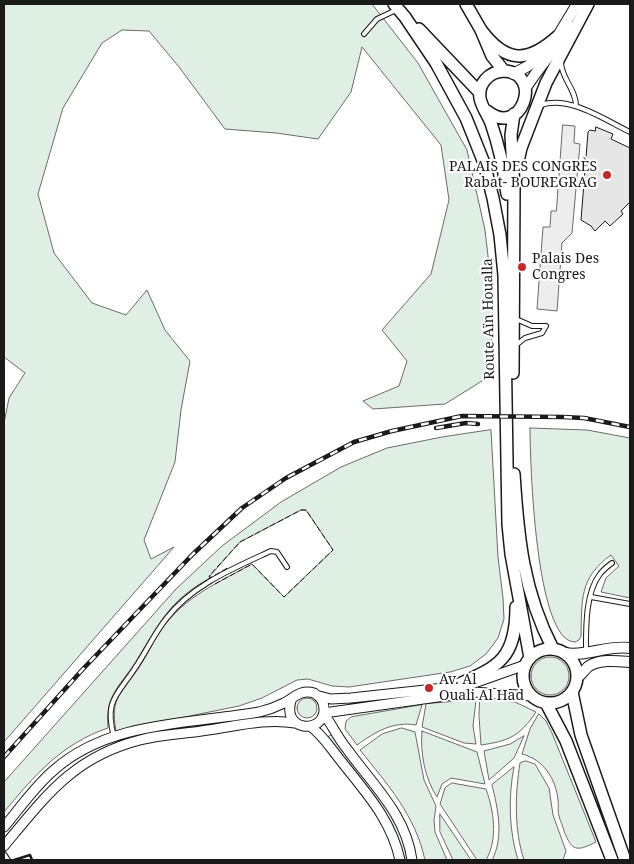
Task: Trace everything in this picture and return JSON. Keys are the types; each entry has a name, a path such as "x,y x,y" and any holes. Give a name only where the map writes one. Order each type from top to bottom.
{"highway":[{"path":"466,4 481,30 492,56 508,72 521,80 525,89 524,103 514,114 500,117 487,111"},
{"path":"514,189 520,153 546,83 587,4"},
{"path":"399,10 480,93"},
{"name":"Route Aïn Houalla","path":"399,10 436,63 466,118 489,180 499,225 505,295 508,524 527,661"},
{"path":"481,30 500,50 516,56 534,53 558,36"},
{"path":"505,295 509,242 506,190 500,154 487,111 481,102 480,93 483,83 490,76 508,72"},
{"name":"Route Aïn Houalla","path":"514,114 511,136 514,189 513,447 519,539 527,585 536,613 553,649"},
{"path":"452,687 492,668 509,651 516,618 516,582"},
{"path":"572,692 560,701 546,703 532,696 526,690 523,682 523,673 527,661 536,652 544,649 553,649 565,653 574,664 577,678 572,692 580,735 626,860"},
{"path":"546,703 566,741 612,860"}],"main road":[{"path":"508,72 535,61 558,36 577,4"},
{"path":"525,89 587,4"},
{"path":"565,653 576,655 613,647 630,648"},
{"path":"577,678 588,666 602,662 630,662"}],"street":[{"path":"4,827 38,786 55,769 81,752 128,732 262,711 282,704 302,692 308,691 319,696 331,698 352,698 452,687 477,682 527,661"},
{"path":"324,713 473,692 532,696"},
{"path":"319,696 323,701 324,713 346,749 388,801 396,814 408,840 412,860"},
{"path":"292,698 289,712 295,723"},
{"path":"4,846 62,780 79,766 114,748 140,740 168,735 269,721 295,723 305,727 321,720 324,713"},
{"path":"310,726 323,738 377,807 393,834 400,860"}],"lane":[{"path":"364,34 377,19 399,10"},
{"path":"562,54 562,71 574,93 576,106"},
{"path":"537,106 560,102 576,106 630,132"},
{"path":"514,318 528,324 546,326 542,333 525,338 514,349"},
{"path":"114,737 110,720 113,700 139,662 158,629 178,604 205,584 271,551 277,552 287,567"},
{"path":"586,652 586,623 591,597 598,576 612,563"},
{"path":"591,597 630,604"},
{"path":"4,854 8,860"}],"green space":[{"path":"4,4 372,4 418,63 467,150 485,230 493,299 490,376 445,404 373,409 363,401 399,386 407,361 382,330 431,274 449,200 441,145 362,47 351,92 318,139 225,129 179,67 149,31 122,30 102,43 63,108 38,194 54,253 92,303 126,315 147,290 165,330 190,361 181,410 175,462 144,540 151,559 174,547 4,742 4,423 9,398 25,373 4,357"},
{"path":"530,428 587,430 630,438 630,598 601,592 606,578 619,566 611,555 593,572 588,581 582,601 581,636 575,642 562,634 551,613 543,582 531,475"},
{"path":"491,430 498,557 504,619 498,638 486,654 470,666 450,672 349,687 332,686 308,679 297,680 262,698 239,706 116,731 115,710 118,697 162,629 191,599 252,564 284,597 333,550 306,510 301,510 240,542 210,578 174,605 158,625 135,663 114,692 109,708 108,728 76,743 50,762 4,812 4,782 176,589 222,546 281,502 341,467 387,448"},
{"path":"550,657 563,663 569,676 563,689 550,695 537,689 531,676 537,663"},
{"path":"307,698 314,701 317,708 314,715 307,718 300,715 297,708 300,701"},
{"path":"480,699 515,702 536,712 525,727 513,736 499,742 481,745"},
{"path":"476,700 473,726 476,744 464,743 422,727 426,704"},
{"path":"422,705 416,725 392,726 357,745 345,729 346,721 351,717"},
{"path":"539,714 546,721 552,733 596,842 584,847 576,848 572,846 567,838 558,814 557,792 547,771 536,760 522,754 530,729"},
{"path":"402,728 415,732 424,780 436,806 435,832 447,860 425,860 415,829 399,801 360,750 382,734"},
{"path":"422,731 477,752 485,784 451,778 442,784 437,797 429,782 424,766"},
{"path":"332,735 389,811 400,832 408,860 404,860 399,842 383,810 328,737"},
{"path":"524,736 514,758 489,780 484,751 510,744"},
{"path":"526,761 535,764 549,788 553,815 566,851 563,860 524,860 518,837 516,799 520,763"},
{"path":"514,767 510,814 518,860 492,860 498,842 499,823 492,785"},
{"path":"452,783 486,789 493,816 493,834 490,852 486,860 477,860 440,804 445,788"},
{"path":"440,814 471,860 453,860 440,832"}],"shaded area":[{"path":"563,125 575,126 574,143 580,144 572,233 562,243 557,311 537,309 543,227 550,227 551,211 556,211"}],"building":[{"name":"PALAIS DES CONGRÈS Rabat- BOUREGRAG","path":"596,127 613,134 611,139 630,148 630,202 621,211 623,214 610,226 605,221 595,231 581,220 588,132 590,130 595,131"}],"railway":[{"path":"4,757 83,669 192,555 242,508 286,478 354,442 392,431 462,416 584,418 630,427"},
{"path":"436,428 466,423 478,424"}],"fence":[{"path":"215,584 252,564 284,597 333,550 306,510 301,510 240,542 209,576 210,578 229,567"}],"wall":[{"path":"14,860 30,855 32,860"}],"place":[{"name":"PALAIS DES CONGRÈS Rabat- BOUREGRAG","path":"607,175"},
{"name":"Palais Des Congres","path":"522,267"},
{"name":"Av. Al Ouali Al Had","path":"429,688"}]}
